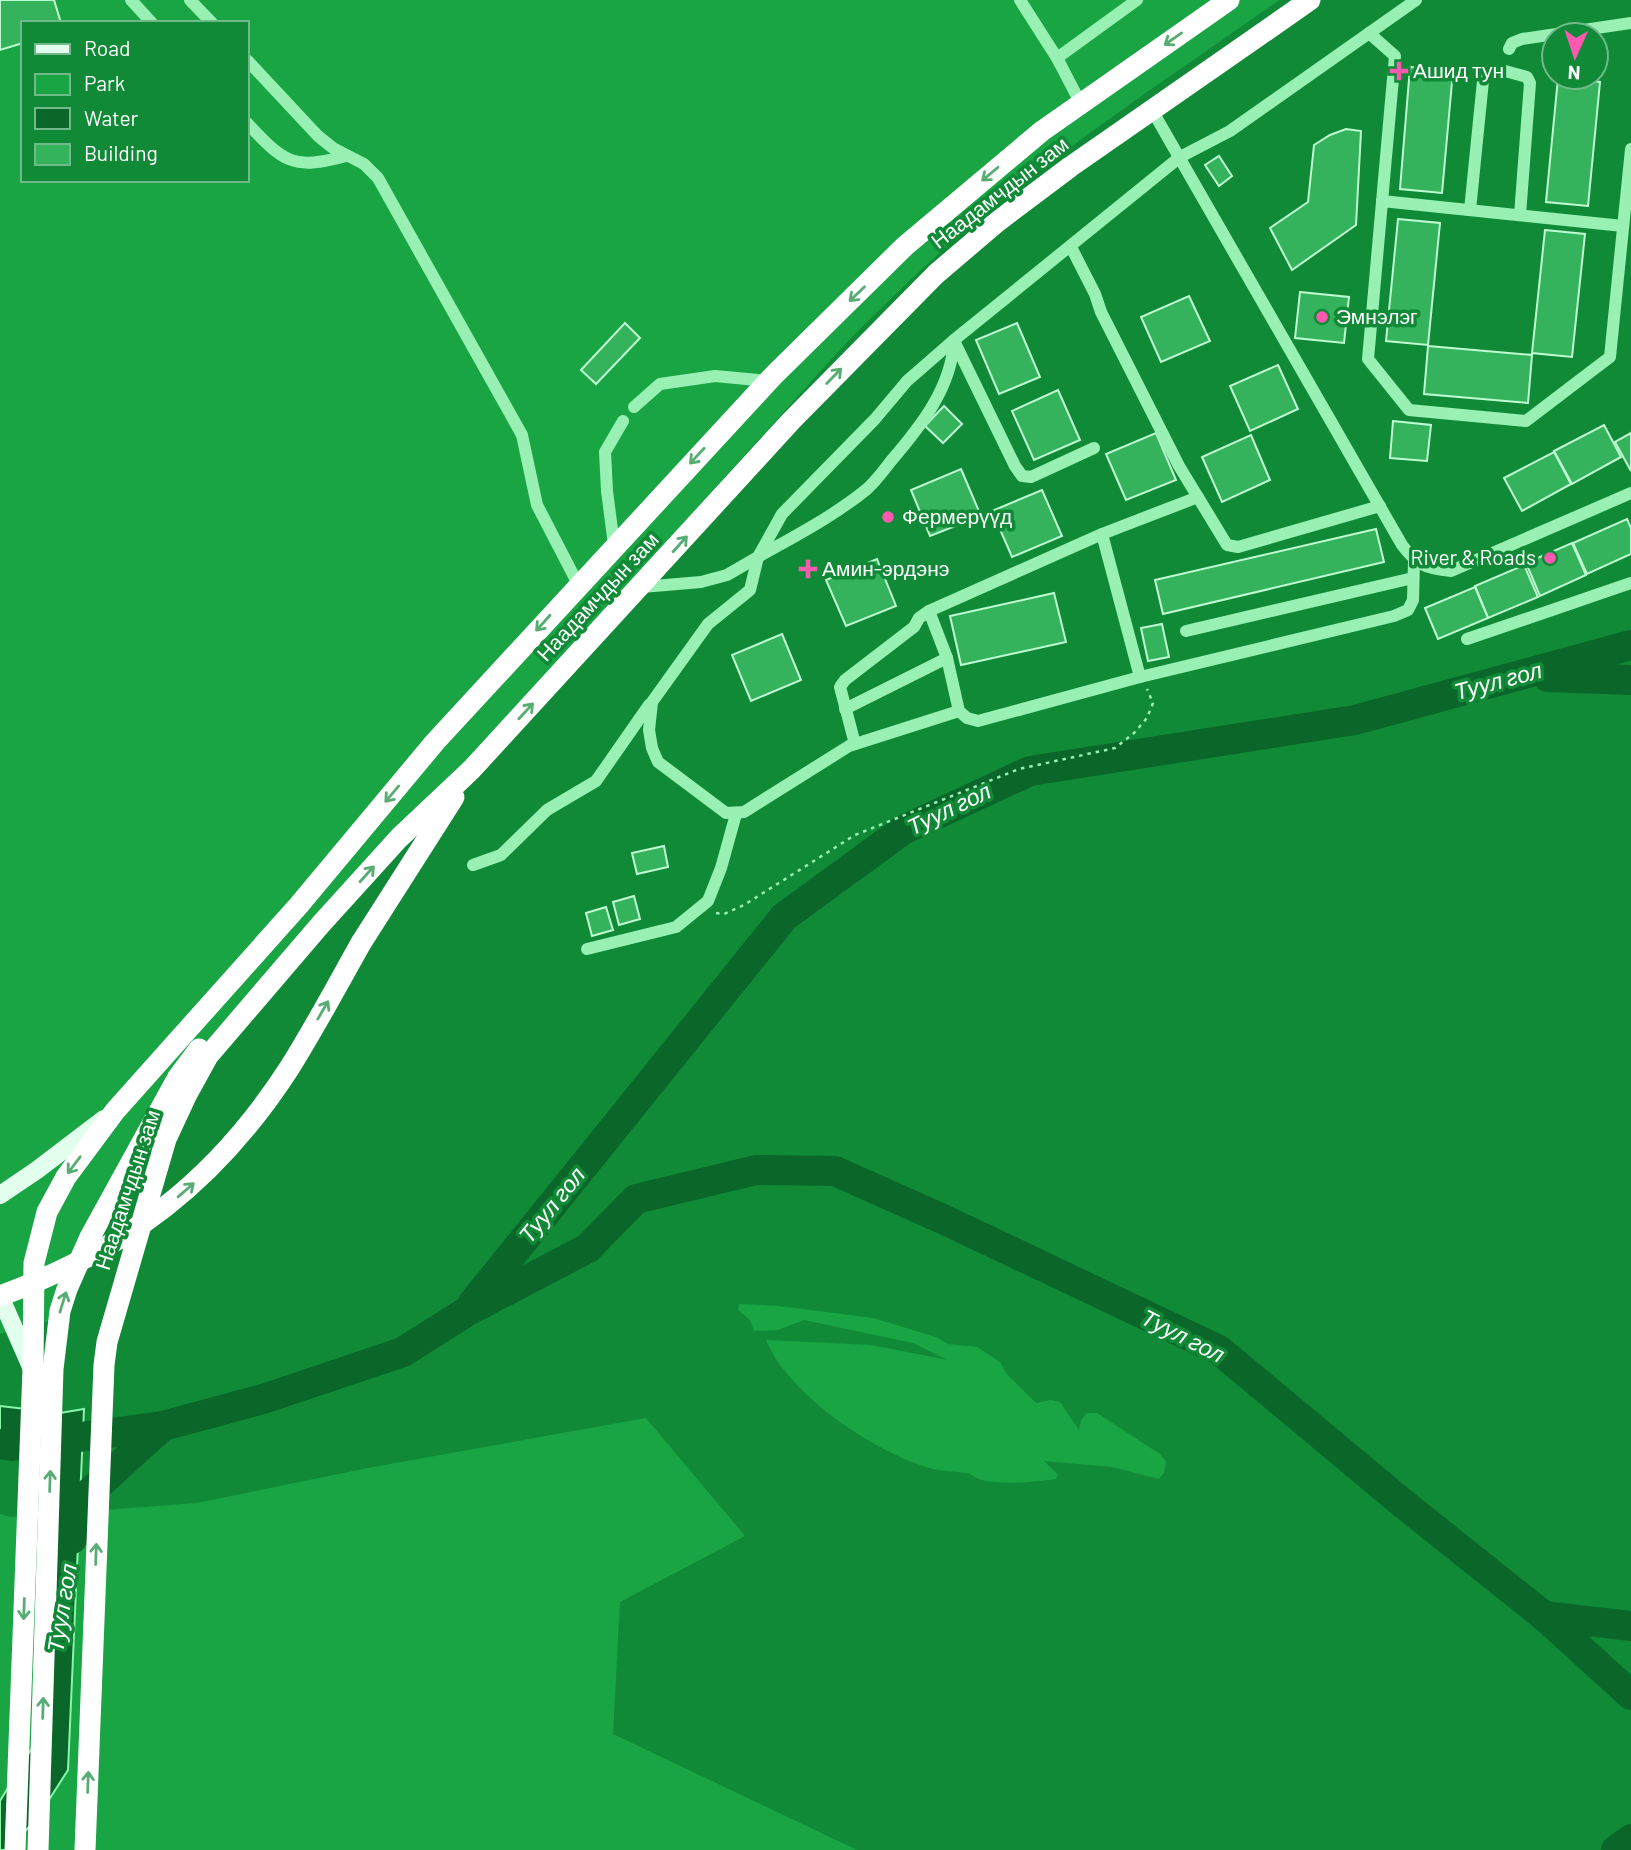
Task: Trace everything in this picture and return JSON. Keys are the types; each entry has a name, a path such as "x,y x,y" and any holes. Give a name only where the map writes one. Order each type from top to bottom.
{"highway":[{"name":"Наадамчдын зам","path":"43,1369 34,1263 47,1212 65,1177 115,1111 299,905 435,742 768,381 905,246 1042,131 1229,0"},
{"name":"Наадамчдын зам","path":"85,1850 107,1342 166,1139 208,1056 399,838 472,769 642,587 791,421 936,274 1060,175 1310,0"},
{"path":"0,1296 62,1270 122,1239 182,1194 222,1156 290,1067 361,943 472,769"},
{"path":"15,1850 43,1369 56,1333 67,1289 102,1214 178,1077 198,1050 321,924"},
{"path":"38,1850 43,1369"}],"main road":[{"path":"0,1195 115,1111"},
{"path":"0,1296 43,1369"}],"street":[{"path":"131,0 150,21"},
{"path":"190,0 210,21"},
{"path":"1020,0 1057,58 1081,104"},
{"path":"1057,58 1137,0"},
{"path":"473,865 501,855 547,810 596,781 708,624 750,590 758,557 782,514 875,419 907,381 1011,292 1181,157 1230,131 1416,0"},
{"path":"1509,49 1512,43 1522,39 1631,23"},
{"path":"1370,33 1395,56 1368,359 1409,410 1526,421 1611,357 1626,231 1631,149"},
{"path":"248,61 318,136 346,156 364,163 378,178 522,435 537,505 578,584"},
{"path":"1470,210 1483,71 1505,71 1527,77 1530,83 1520,215"},
{"path":"1152,110 1414,561 1432,570 1451,571 1631,493"},
{"path":"248,124 276,154 298,162 318,163 346,156"},
{"path":"1382,201 1520,215 1626,231"},
{"path":"1071,247 1179,466 1227,545 1238,547 1380,506"},
{"path":"642,587 701,582 727,575 823,520 869,488 920,427 948,376 953,359 954,340"},
{"path":"954,340 1022,476 1031,477 1094,447"},
{"path":"634,407 660,384 715,376 768,381"},
{"path":"614,545 605,452 623,421"},
{"path":"855,744 840,687 845,680 914,627 919,618 929,611 1102,534 1198,497"},
{"path":"1102,534 1140,677"},
{"path":"929,611 947,658 959,711 967,718 978,721 1140,677 1394,616 1408,610 1413,600 1414,561"},
{"path":"1186,631 1413,578"},
{"path":"1467,639 1631,583"},
{"path":"845,709 947,658"},
{"path":"652,702 649,730 658,762 726,813 736,814 744,812 855,744 959,711"},
{"path":"587,949 676,927 708,901 721,868 736,814"}],"path":[{"path":"696,911 724,914 744,905 855,835 1020,769 1115,748 1147,718 1153,702 1140,677"}],"green space":[{"path":"0,0 1279,0 1026,181 936,257 847,342 149,1113 49,1321 0,1334"},
{"path":"739,1304 779,1306 873,1318 936,1337 948,1344 977,1347 1000,1362 1006,1373 1036,1403 1050,1400 1060,1402 1079,1430 1081,1420 1087,1413 1097,1413 1160,1454 1166,1462 1164,1473 1159,1479 1112,1467 1044,1461 1058,1475 1056,1479 1000,1482 980,1479 967,1473 935,1469 908,1460 860,1435 813,1400 777,1361 766,1340 871,1345 948,1360 913,1343 804,1320 778,1330 754,1331 750,1320 738,1310"},
{"path":"646,1418 745,1536 620,1602 613,1734 857,1850 0,1850 0,1514 10,1517 197,1503 368,1468"}],"water":[{"path":"0,1406 60,1413 84,1409 68,1770 38,1817 8,1850 0,1850 0,1801 35,1743 54,1460 0,1452"}],"building":[{"path":"0,0 54,0 60,21 21,21 21,44 0,50"},
{"path":"1410,67 1453,71 1442,193 1400,189"},
{"path":"1557,91 1599,91 1588,206 1546,202"},
{"path":"1346,129 1361,131 1356,225 1292,270 1270,228 1308,202 1314,145"},
{"path":"1219,156 1232,176 1219,186 1205,165"},
{"path":"1398,219 1440,223 1428,345 1386,341"},
{"path":"1545,230 1585,234 1572,357 1532,353"},
{"name":"Эмнэлэг","path":"1300,292 1349,297 1344,343 1295,338"},
{"path":"1189,296 1210,341 1161,362 1141,317"},
{"path":"625,323 640,338 596,384 581,370"},
{"path":"1017,323 1040,377 999,394 976,340"},
{"path":"1428,346 1532,355 1528,403 1424,394"},
{"path":"1278,365 1298,409 1250,431 1230,386"},
{"path":"1058,390 1080,440 1034,460 1012,411"},
{"path":"944,406 962,424 943,443 925,426"},
{"path":"1393,421 1431,425 1427,461 1390,458"},
{"path":"1604,425 1621,457 1572,484 1554,451"},
{"path":"1156,433 1176,480 1126,500 1106,454"},
{"path":"1631,433 1631,471 1615,442"},
{"path":"1251,435 1270,480 1222,502 1202,457"},
{"path":"1554,452 1571,484 1522,511 1504,478"},
{"path":"961,469 981,516 930,536 911,490"},
{"path":"1042,490 1062,536 1012,557 992,511"},
{"path":"1627,519 1631,528 1631,554 1587,574 1573,543"},
{"path":"1376,529 1384,562 1163,614 1155,580"},
{"path":"1572,543 1586,575 1540,596 1526,563"},
{"path":"877,559 896,606 846,626 826,580"},
{"path":"1524,565 1538,597 1488,618 1475,586"},
{"path":"1475,587 1488,618 1438,639 1425,608"},
{"path":"1054,593 1066,642 961,665 950,616"},
{"path":"1162,624 1169,657 1148,661 1141,628"},
{"path":"782,634 801,680 751,701 732,655"},
{"path":"664,846 668,867 637,874 632,853"},
{"path":"634,896 640,919 619,925 613,902"},
{"path":"606,907 613,930 592,936 586,913"}],"waterway":[{"name":"Туул гол","path":"473,1303 784,917 903,830 1030,771 1355,720 1631,645"},
{"path":"1548,677 1631,680"},
{"name":"Туул гол","path":"72,1539 78,1503 163,1426 263,1399 403,1352 466,1312 588,1248 636,1199 756,1170 835,1171 1219,1350 1400,1501 1544,1616 1631,1695"},
{"name":"Туул гол","path":"0,1444 12,1446 163,1426"},
{"name":"Туул гол","path":"1544,1616 1631,1626"},
{"path":"1616,1850 1631,1839"}],"place":[{"name":"Ашид тун","path":"1399,71"},
{"name":"Эмнэлэг","path":"1322,317"},
{"name":"Фермерүүд","path":"888,517"},
{"name":"River & Roads","path":"1550,558"},
{"name":"Амин-эрдэнэ","path":"808,569"}]}
